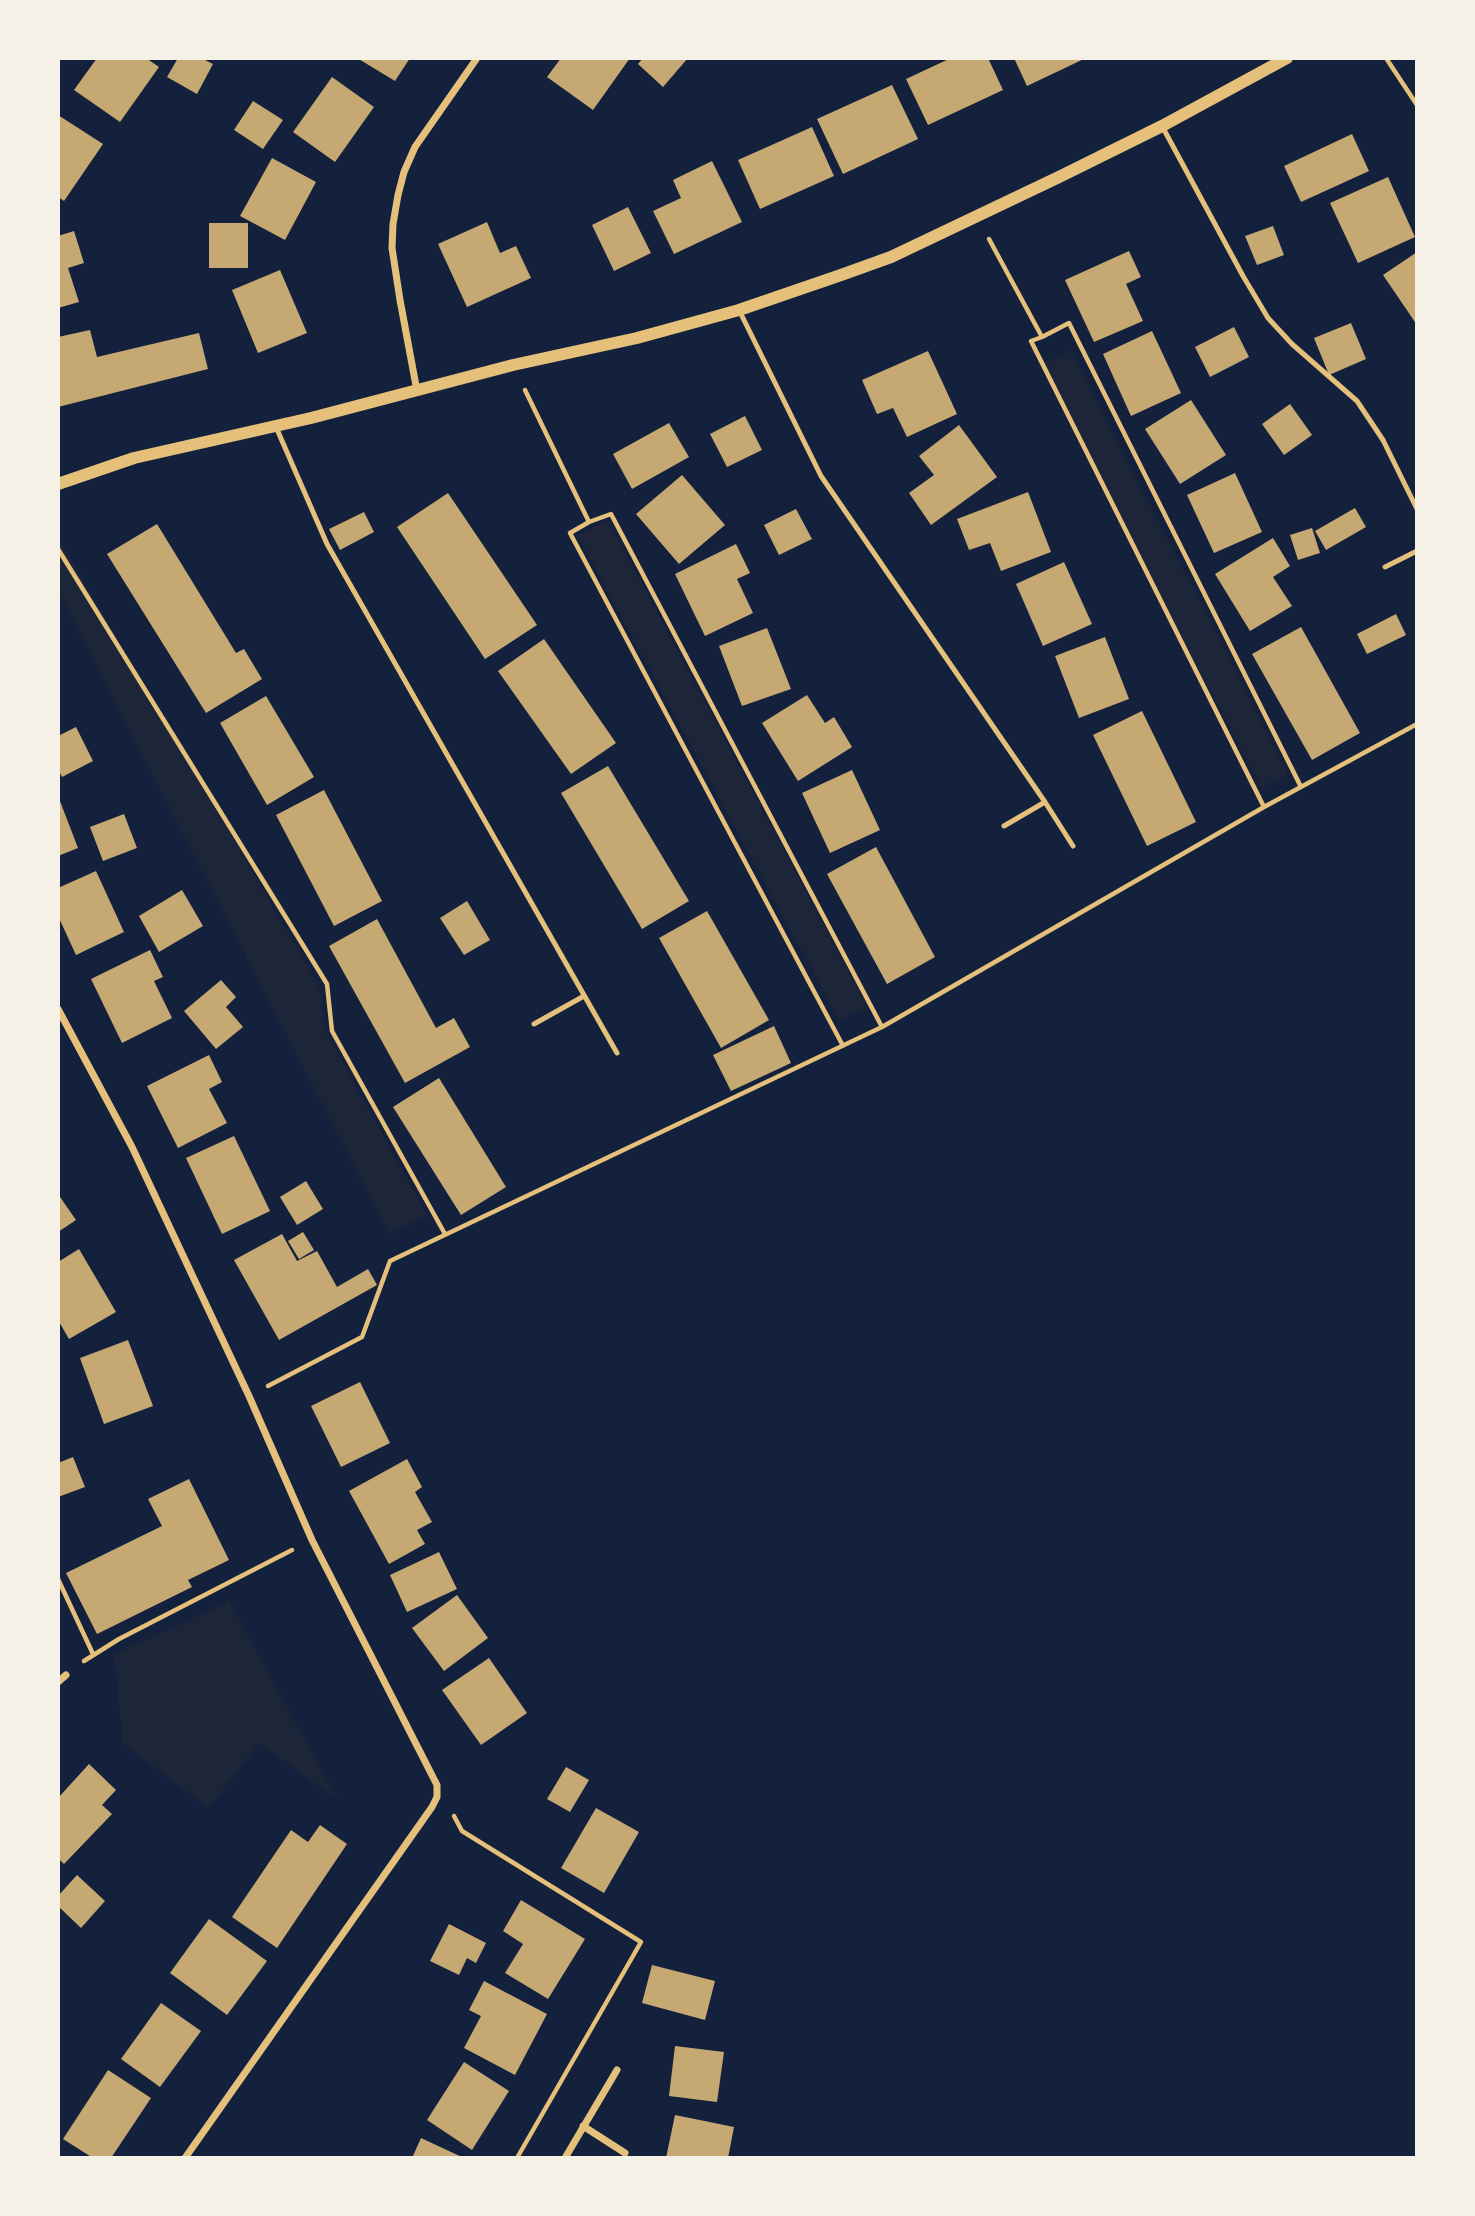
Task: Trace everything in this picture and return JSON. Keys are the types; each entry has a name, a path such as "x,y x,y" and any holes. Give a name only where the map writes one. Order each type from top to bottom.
{"street":[{"path":"417,391 392,248 396,205 404,172 415,147 477,58"},
{"path":"58,484 134,458 276,427 513,365 637,338 739,310 891,257 1162,125 1287,58"},
{"path":"58,1009 132,1147 312,1540 438,1784 437,1797 432,1807 185,2158"},
{"path":"58,1682 66,1675"},
{"path":"565,2158 617,2070"},
{"path":"583,2126 625,2153"}],"lane":[{"path":"1162,125 1268,318 1292,344 1356,401 1383,440 1417,509"},
{"path":"739,310 821,476 1073,846"},
{"path":"276,427 327,544 617,1053"},
{"path":"1385,567 1417,551"},
{"path":"1004,826 1045,802"},
{"path":"534,1024 584,996"}],"path":[{"path":"1386,58 1417,105"},
{"path":"976,216 1042,337"},
{"path":"1264,807 1031,341 1069,323 1301,787"},
{"path":"513,365 589,522"},
{"path":"842,1044 570,533 589,522 611,514 882,1027"},
{"path":"58,549 327,984 332,1031 444,1234"},
{"path":"248,1396 362,1337 390,1261 882,1027 1264,807 1417,724"},
{"path":"66,1675 93,1654 312,1540"},
{"path":"58,1579 93,1654"},
{"path":"438,1784 462,1831 641,1942 517,2158"}],"shaded area":[{"path":"1071,351 1288,774 1261,788 1041,365"},
{"path":"608,520 868,1008 839,1020 577,535"},
{"path":"58,537 319,986 325,1030 427,1215 389,1234 58,591"},
{"path":"229,1601 338,1800 259,1743 209,1808 123,1744 114,1655"}],"building":[{"path":"97,58 146,58 159,67 120,122 74,90"},
{"path":"178,58 201,58 213,64 197,94 167,77"},
{"path":"357,58 410,58 395,81"},
{"path":"561,58 630,58 593,110 547,77"},
{"path":"643,58 688,58 663,87 638,64"},
{"path":"951,58 988,58 1003,90 928,125 906,79"},
{"path":"1014,58 1086,58 1027,86"},
{"path":"332,77 374,107 335,162 293,132"},
{"path":"892,85 918,139 843,174 817,119"},
{"path":"253,101 283,120 263,149 234,130"},
{"path":"58,115 103,144 64,201 58,197"},
{"path":"812,127 834,176 760,209 738,160"},
{"path":"1352,134 1369,171 1301,202 1284,166"},
{"path":"272,158 316,182 285,240 240,216"},
{"path":"712,161 742,222 674,254 653,211 681,198 673,180"},
{"path":"1388,177 1415,237 1358,263 1330,203"},
{"path":"628,207 651,253 614,271 592,225"},
{"path":"487,222 500,253 516,246 531,278 467,307 438,244"},
{"path":"209,223 248,223 248,268 209,268"},
{"path":"1273,226 1284,255 1257,265 1245,236"},
{"path":"74,231 84,263 68,268 79,302 58,308 58,236"},
{"path":"1129,251 1141,277 1126,284 1143,321 1094,342 1065,280"},
{"path":"1417,252 1417,325 1383,275"},
{"path":"280,270 307,333 258,353 232,290"},
{"path":"1351,323 1366,359 1329,375 1314,338"},
{"path":"1234,327 1249,357 1210,377 1195,347"},
{"path":"90,330 97,357 199,333 208,369 58,407 58,337"},
{"path":"1152,331 1181,393 1131,416 1103,354"},
{"path":"928,351 957,414 907,437 893,408 877,414 862,380"},
{"path":"1191,400 1226,455 1180,484 1145,429"},
{"path":"1290,404 1312,435 1284,455 1262,424"},
{"path":"745,416 762,450 727,467 710,434"},
{"path":"669,423 689,457 632,489 613,454"},
{"path":"959,425 997,477 931,525 909,493 934,475 919,456"},
{"path":"1235,473 1262,532 1214,553 1187,495"},
{"path":"682,475 725,525 679,564 636,514"},
{"path":"1028,492 1051,552 1001,571 990,543 969,550 957,519"},
{"path":"448,493 537,625 485,659 397,527"},
{"path":"1355,508 1366,527 1326,550 1315,531"},
{"path":"796,509 812,539 779,555 764,525"},
{"path":"364,512 374,532 340,550 329,529"},
{"path":"157,524 236,653 244,649 262,679 206,713 107,554"},
{"path":"1312,528 1320,553 1298,560 1290,535"},
{"path":"1273,538 1290,566 1273,577 1292,606 1250,631 1215,574"},
{"path":"736,544 750,573 737,579 753,613 705,636 675,574"},
{"path":"1064,562 1092,624 1043,646 1016,584"},
{"path":"1396,614 1406,635 1367,654 1357,634"},
{"path":"1301,627 1360,733 1312,760 1252,654"},
{"path":"767,628 791,689 742,706 719,646"},
{"path":"1105,637 1129,699 1079,718 1055,656"},
{"path":"544,639 616,743 571,774 498,671"},
{"path":"807,695 825,723 834,717 852,747 798,781 762,723"},
{"path":"266,696 314,777 267,805 220,723"},
{"path":"1142,711 1196,822 1147,846 1093,735"},
{"path":"76,727 93,761 62,777 58,769 58,736"},
{"path":"608,766 689,901 642,929 561,793"},
{"path":"852,770 880,830 830,853 802,793"},
{"path":"324,790 382,901 334,926 276,815"},
{"path":"58,796 78,848 58,856"},
{"path":"124,814 137,848 103,861 90,827"},
{"path":"876,847 935,957 887,984 827,874"},
{"path":"96,871 124,932 76,955 58,916 58,888"},
{"path":"182,890 203,926 159,952 139,916"},
{"path":"467,901 490,940 464,955 440,918"},
{"path":"707,911 769,1020 721,1048 659,938"},
{"path":"377,919 436,1028 454,1018 470,1047 405,1083 329,946"},
{"path":"150,950 163,977 154,981 172,1018 122,1043 91,979"},
{"path":"221,980 236,997 226,1007 243,1027 216,1049 184,1011"},
{"path":"774,1026 791,1063 731,1091 713,1055"},
{"path":"209,1055 222,1082 209,1089 227,1123 178,1148 147,1086"},
{"path":"439,1078 506,1187 461,1215 393,1107"},
{"path":"234,1136 270,1211 222,1234 186,1158"},
{"path":"306,1181 323,1209 297,1225 280,1197"},
{"path":"58,1194 76,1220 58,1232"},
{"path":"303,1232 314,1250 299,1259 288,1241"},
{"path":"282,1234 297,1261 317,1251 337,1287 368,1269 377,1285 279,1340 234,1260"},
{"path":"79,1249 116,1312 69,1339 58,1320 58,1262"},
{"path":"128,1340 153,1406 104,1424 80,1358"},
{"path":"360,1382 390,1443 341,1467 311,1406"},
{"path":"73,1457 85,1487 58,1497 58,1463"},
{"path":"407,1459 422,1487 415,1492 432,1522 417,1530 425,1544 389,1564 349,1491"},
{"path":"189,1479 229,1560 188,1580 192,1587 97,1634 66,1573 162,1526 148,1499"},
{"path":"439,1552 457,1589 407,1612 390,1575"},
{"path":"457,1595 488,1638 444,1671 412,1628"},
{"path":"489,1658 527,1713 481,1745 442,1690"},
{"path":"89,1764 116,1790 102,1805 112,1814 64,1864 58,1858 58,1798"},
{"path":"566,1767 589,1780 570,1812 547,1799"},
{"path":"596,1808 639,1832 604,1893 561,1868"},
{"path":"320,1825 347,1844 277,1948 232,1917 291,1830 308,1842"},
{"path":"77,1875 105,1901 81,1928 58,1906 58,1896"},
{"path":"521,1900 585,1939 548,1999 505,1973 523,1944 503,1931"},
{"path":"209,1919 267,1961 227,2015 170,1973"},
{"path":"449,1924 486,1943 476,1963 467,1958 459,1975 430,1961"},
{"path":"652,1965 715,1981 705,2020 642,2003"},
{"path":"484,1981 547,2014 515,2075 464,2048 481,2016 469,2010"},
{"path":"161,2003 201,2031 160,2087 121,2059"},
{"path":"675,2046 724,2052 717,2102 669,2096"},
{"path":"464,2062 509,2091 472,2150 427,2120"},
{"path":"108,2070 151,2098 111,2158 93,2158 63,2139"},
{"path":"675,2115 734,2127 728,2158 666,2158"},
{"path":"421,2138 464,2158 412,2158"}]}
